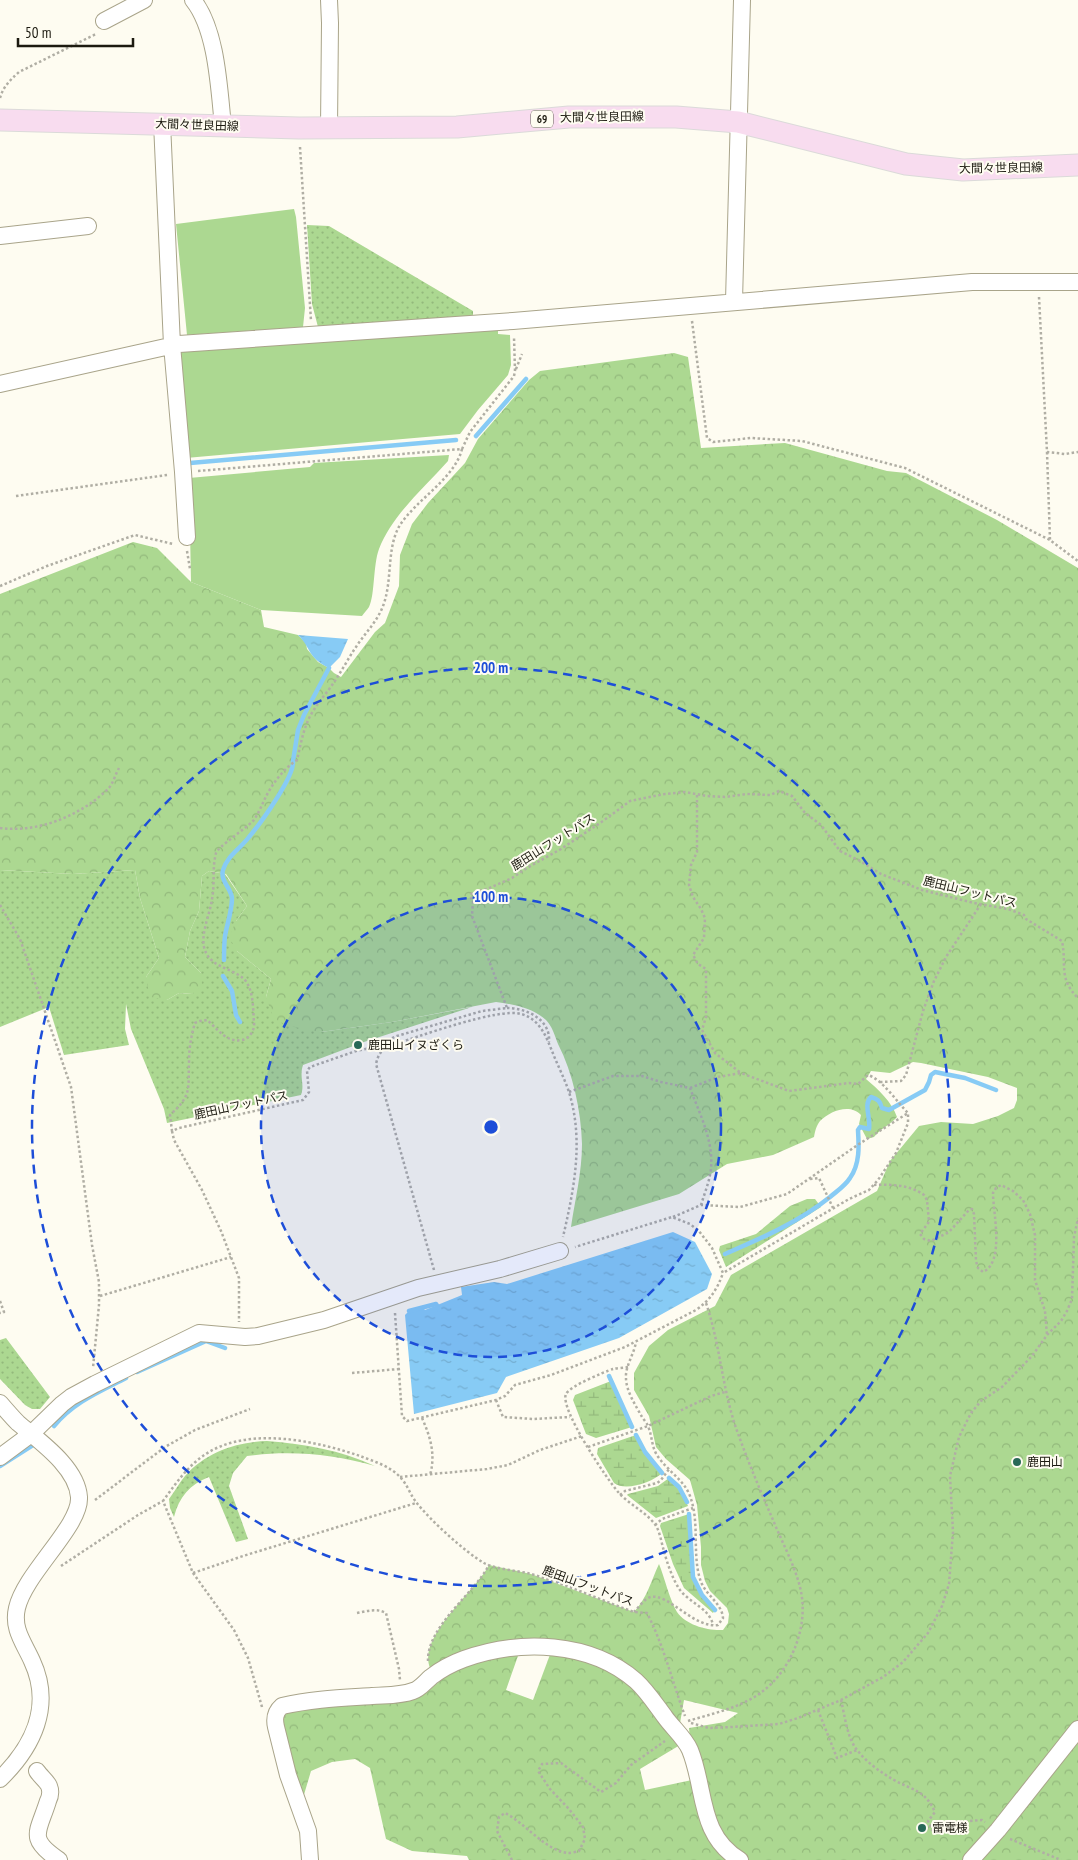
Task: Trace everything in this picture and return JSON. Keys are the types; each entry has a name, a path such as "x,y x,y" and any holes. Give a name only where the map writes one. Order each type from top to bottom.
{"main road":[{"name":"大間々世良田線","path":"0,120 329,128 457,127 517,121 603,117 676,117 738,122 906,164 963,170 1078,165"}],"street":[{"path":"104,22 127,4 144,0"},
{"path":"193,0 198,6 209,33 223,126"},
{"path":"329,0 329,128"},
{"path":"734,301 742,0"},
{"path":"162,123 172,345 183,472 182,541"},
{"path":"0,236 88,226"},
{"path":"0,384 172,345 690,307 734,301 972,282 1078,282"},
{"path":"5,1453 31,1434 62,1404 95,1384 200,1333 245,1337 258,1336 324,1320 418,1288 500,1269 502,1274 509,1275 560,1256"},
{"path":"0,1403 56,1456 73,1479 79,1496 78,1508 64,1532 24,1589 17,1608 15,1616 17,1629 34,1663 37,1675 40,1692 40,1711 25,1751 0,1780"},
{"path":"310,1860 308,1831 288,1775 276,1727 275,1720 278,1709 282,1706 321,1699 401,1694 414,1691 432,1677 462,1660 490,1652 537,1646 573,1650 604,1661 622,1671 637,1682 682,1728 708,1820 717,1840 727,1853 740,1860"},
{"path":"971,1860 998,1830 1078,1729"},
{"path":"36,1771 49,1786 50,1794 37,1830 38,1837 42,1846 59,1860"}],"path":[{"path":"0,98 1,92 19,72 101,31 104,22"},
{"path":"299,128 312,336"},
{"path":"1038,281 1050,540"},
{"path":"690,307 707,438 713,442 751,438 802,441 905,468 1050,540 1078,560"},
{"path":"514,337 516,371"},
{"name":"鹿田山フットパス","path":"522,354 514,376 470,432 460,456 444,478 414,506 399,526 393,543 387,593 383,606 377,619 357,645 306,724 297,760 287,767 269,791 253,820 217,851 213,869 212,900 204,938 207,954 214,963 245,980 251,994 254,1027 250,1036 243,1040 230,1040 223,1036 207,1020 195,1023 188,1062 190,1084 181,1105 170,1115 172,1131 303,1100 309,1092 307,1071 310,1067 370,1048 397,1036 482,1011 507,1008 472,916 473,901 470,896 473,892 487,889 512,878 561,849 630,801 666,794 684,792 726,797 747,794 770,795 779,791 792,796 805,813 821,825 840,851 860,860 882,874 913,887 974,903 1008,909 1024,915 1062,941 1065,959 1062,968 1068,988 1078,998"},
{"path":"16,496 183,472 462,449"},
{"path":"1047,452 1065,454 1078,452"},
{"path":"0,586 47,566 135,535 182,541"},
{"path":"0,828 12,830 35,827 56,822 73,814 109,788 119,768"},
{"path":"393,1297 402,1416 407,1421 496,1400 505,1396 515,1385 551,1375 636,1342 696,1310 706,1303 716,1290 723,1274 853,1196 870,1190 896,1153 908,1123 908,1113 874,1077 868,1075 858,1084 849,1083 789,1091 741,1073 715,1053 702,1030 706,1017 706,969 698,964 694,955 704,938 705,918 693,897 689,885 690,865 697,852 697,795"},
{"path":"880,1082 901,1081 906,1075 923,1011 934,981 946,957 981,904"},
{"path":"0,905 20,939 71,1087 92,1245 99,1282 100,1296 93,1372 95,1384"},
{"path":"507,1008 525,1011 544,1022 550,1034 549,1043"},
{"path":"438,1283 376,1064 377,1057 383,1049 389,1046 494,1014 520,1013 535,1021 544,1031 569,1092 575,1120 577,1160 560,1256"},
{"path":"569,1092 613,1076 642,1076 690,1088 718,1077 741,1073"},
{"path":"690,1088 710,1149 710,1175 701,1205"},
{"path":"560,1256 701,1205 740,1207 787,1194 908,1113"},
{"path":"172,1131 174,1140 221,1231 239,1278 239,1321 236,1336"},
{"path":"809,1179 819,1178 833,1208"},
{"path":"874,1185 891,1184 908,1188 924,1195 927,1200 929,1222 920,1234 924,1239 931,1241 949,1232 972,1209 974,1214 976,1261 978,1268 983,1272 992,1264 996,1243 993,1193 1001,1185 1023,1200 1030,1214 1035,1235 1035,1280 1045,1311 1047,1335"},
{"path":"672,1217 690,1224 699,1230 712,1248 723,1274"},
{"path":"682,1728 768,1725 798,1718 841,1700 883,1677 903,1662 928,1633 942,1606 949,1584 953,1532 950,1476 959,1437 971,1413 981,1401 1002,1387 1032,1356 1047,1335 1061,1321 1072,1299 1074,1237 1078,1218"},
{"path":"100,1296 231,1257"},
{"path":"0,1301 4,1312 0,1313"},
{"path":"512,1860 497,1831 499,1817 505,1813 552,1848 568,1853 579,1851 585,1839 583,1827 550,1789 538,1771 542,1764 560,1763 601,1792 616,1784 631,1765 682,1728 758,1695 775,1682 788,1664 796,1646 802,1622 800,1588 789,1556 740,1437 725,1392 715,1330 706,1303"},
{"path":"634,1612 649,1597 654,1596 672,1604 688,1616 713,1626 718,1625 722,1614 721,1609 702,1587 699,1578 693,1508 688,1489 653,1451 648,1426 642,1418 628,1388 626,1378 636,1342"},
{"path":"628,1367 612,1369 566,1392 565,1398 570,1417 608,1480 620,1494 655,1525 664,1554 679,1588 689,1600 707,1612 713,1626"},
{"path":"352,1373 399,1370"},
{"path":"588,1447 648,1426 711,1396 725,1392"},
{"path":"496,1400 503,1417 533,1419 570,1417"},
{"path":"78,1508 102,1494 180,1438 211,1423 250,1409"},
{"path":"421,1418 428,1430 433,1450 433,1464 430,1475"},
{"path":"400,1477 508,1465 540,1450 582,1436"},
{"name":"鹿田山フットパス","path":"163,1501 184,1472 201,1456 220,1446 238,1441 258,1438 329,1446 378,1463 392,1470 400,1477 416,1503 442,1529 489,1565 532,1574 634,1612 647,1612 664,1649 674,1686 682,1728"},
{"path":"620,1494 657,1483 669,1470"},
{"path":"60,1567 138,1515 163,1501 193,1573 234,1630 244,1650 256,1683 263,1712"},
{"path":"193,1573 251,1553 416,1503"},
{"path":"655,1525 662,1519 693,1508"},
{"path":"432,1677 428,1653 435,1637 444,1621 484,1575 489,1565"},
{"path":"357,1613 374,1610 381,1610 386,1613 399,1669 401,1694"},
{"path":"841,1700 850,1734 857,1750 871,1764 895,1780 922,1793 930,1800 935,1812 928,1822 932,1830 958,1822 982,1820"},
{"path":"818,1710 837,1758 857,1750"},
{"path":"998,1830 1006,1838 1061,1860"}],"green space":[{"path":"294,209 305,308 303,327 187,335 176,224"},
{"path":"307,225 329,226 473,311 473,320 318,327 312,304"},
{"path":"498,327 498,334 510,335 511,365 508,375 460,434 186,458 178,354 182,349"},
{"path":"674,353 688,357 701,448 785,443 887,471 906,473 997,520 1078,568 1078,1860 469,1860 467,1856 412,1851 386,1839 370,1768 355,1759 332,1762 311,1771 303,1798 292,1773 280,1723 281,1717 290,1711 312,1705 356,1705 395,1700 426,1693 462,1665 481,1659 519,1653 506,1690 533,1700 551,1652 561,1653 594,1662 624,1678 645,1699 680,1745 640,1769 645,1790 692,1780 699,1769 689,1728 725,1722 738,1713 684,1700 680,1723 677,1726 638,1677 609,1658 567,1644 550,1641 509,1644 459,1656 438,1667 430,1668 428,1655 432,1642 439,1628 489,1565 531,1574 634,1612 646,1595 659,1564 672,1602 681,1617 698,1626 723,1630 728,1623 729,1614 727,1608 710,1591 705,1581 701,1565 697,1505 690,1480 666,1459 656,1447 649,1416 634,1390 634,1373 649,1346 668,1330 715,1306 731,1275 877,1191 890,1161 919,1126 941,1122 973,1124 998,1116 1014,1108 1017,1100 1017,1088 988,1077 913,1062 890,1073 871,1071 866,1079 880,1091 895,1111 897,1117 874,1137 867,1139 859,1124 861,1115 856,1111 851,1109 840,1110 829,1114 820,1121 814,1137 773,1155 727,1164 679,1194 571,1227 581,1165 580,1119 568,1067 552,1028 546,1020 535,1012 522,1007 496,1002 392,1022 321,1032 289,1026 274,1019 266,997 271,979 237,951 229,937 236,921 247,906 226,874 209,871 202,876 199,911 190,931 185,957 201,973 202,986 192,994 179,993 167,1000 150,997 146,977 159,958 140,898 135,870 73,874 0,870 0,594 133,542 157,548 191,582 261,610 264,627 298,635 306,643 307,649 318,662 341,677 375,632 385,623 399,586 400,555 412,524 428,503 465,463 478,439 529,380 540,371"},
{"path":"449,455 448,461 400,513 385,537 377,556 371,602 362,616 261,610 191,582 189,478 310,467 314,463"},
{"path":"0,870 73,874 135,870 140,898 159,958 146,977 167,1000 179,993 192,994 201,973 185,957 190,931 199,911 202,876 209,871 225,874 247,906 236,921 237,951 271,979 266,997 321,1032 392,1022 472,1007 364,1042 303,1065 301,1095 167,1123 164,1109 131,1029 126,1004 125,1029 129,1045 64,1055 49,1007 0,1027"},
{"path":"807,1199 815,1199 821,1207 726,1267 719,1250 720,1246 756,1234 790,1206"},
{"path":"6,1338 50,1397 40,1409 32,1409 25,1405 0,1379 0,1340"},
{"path":"611,1381 632,1427 596,1438 586,1434 573,1400 575,1395"},
{"path":"636,1435 645,1452 662,1473 652,1480 639,1485 619,1486 614,1483 597,1454 598,1448"},
{"path":"267,1441 322,1449 362,1460 375,1466 311,1454 280,1453 247,1456 233,1473 229,1486 248,1539 236,1542 209,1477 196,1483 186,1492 179,1503 174,1517 169,1499 193,1468 212,1455 233,1446"},
{"path":"669,1478 679,1487 688,1506 656,1518 627,1495 658,1486"},
{"path":"689,1514 693,1577 702,1595 715,1610 713,1613 684,1588 673,1564 660,1526 661,1523"}],"water":[{"path":"298,635 348,639 340,657 329,668 313,656"},
{"path":"673,1232 695,1242 712,1274 707,1289 619,1338 506,1377 497,1393 414,1414 405,1315 409,1311 423,1308 425,1310 462,1295 461,1287 494,1282 507,1284"}],"waterway":[{"path":"476,436 526,379"},
{"path":"190,463 456,440"},
{"path":"224,960 225,936 232,898 223,878 223,870 231,856 261,822 289,777 298,730 329,668"},
{"path":"223,976 232,991 236,1015 240,1022"},
{"path":"725,1254 793,1222 818,1206 846,1184 856,1167 859,1149 858,1130 860,1127 869,1129 867,1107 871,1097 878,1101 882,1108 889,1110 925,1090 931,1075 935,1072 965,1078 996,1090"},
{"path":"409,1311 436,1304 439,1309"},
{"path":"137,1372 206,1341 225,1348"},
{"path":"609,1376 632,1427"},
{"path":"54,1426 78,1404 126,1378"},
{"path":"636,1435 645,1452 662,1473"},
{"path":"0,1466 33,1445"},
{"path":"669,1478 679,1487 687,1502"},
{"path":"689,1514 693,1577 702,1595 715,1610"}],"place":[{"name":"鹿田山イヌざくら","path":"358,1045"},
{"name":"鹿田山","path":"1017,1462"},
{"name":"雷電様","path":"922,1828"}]}
